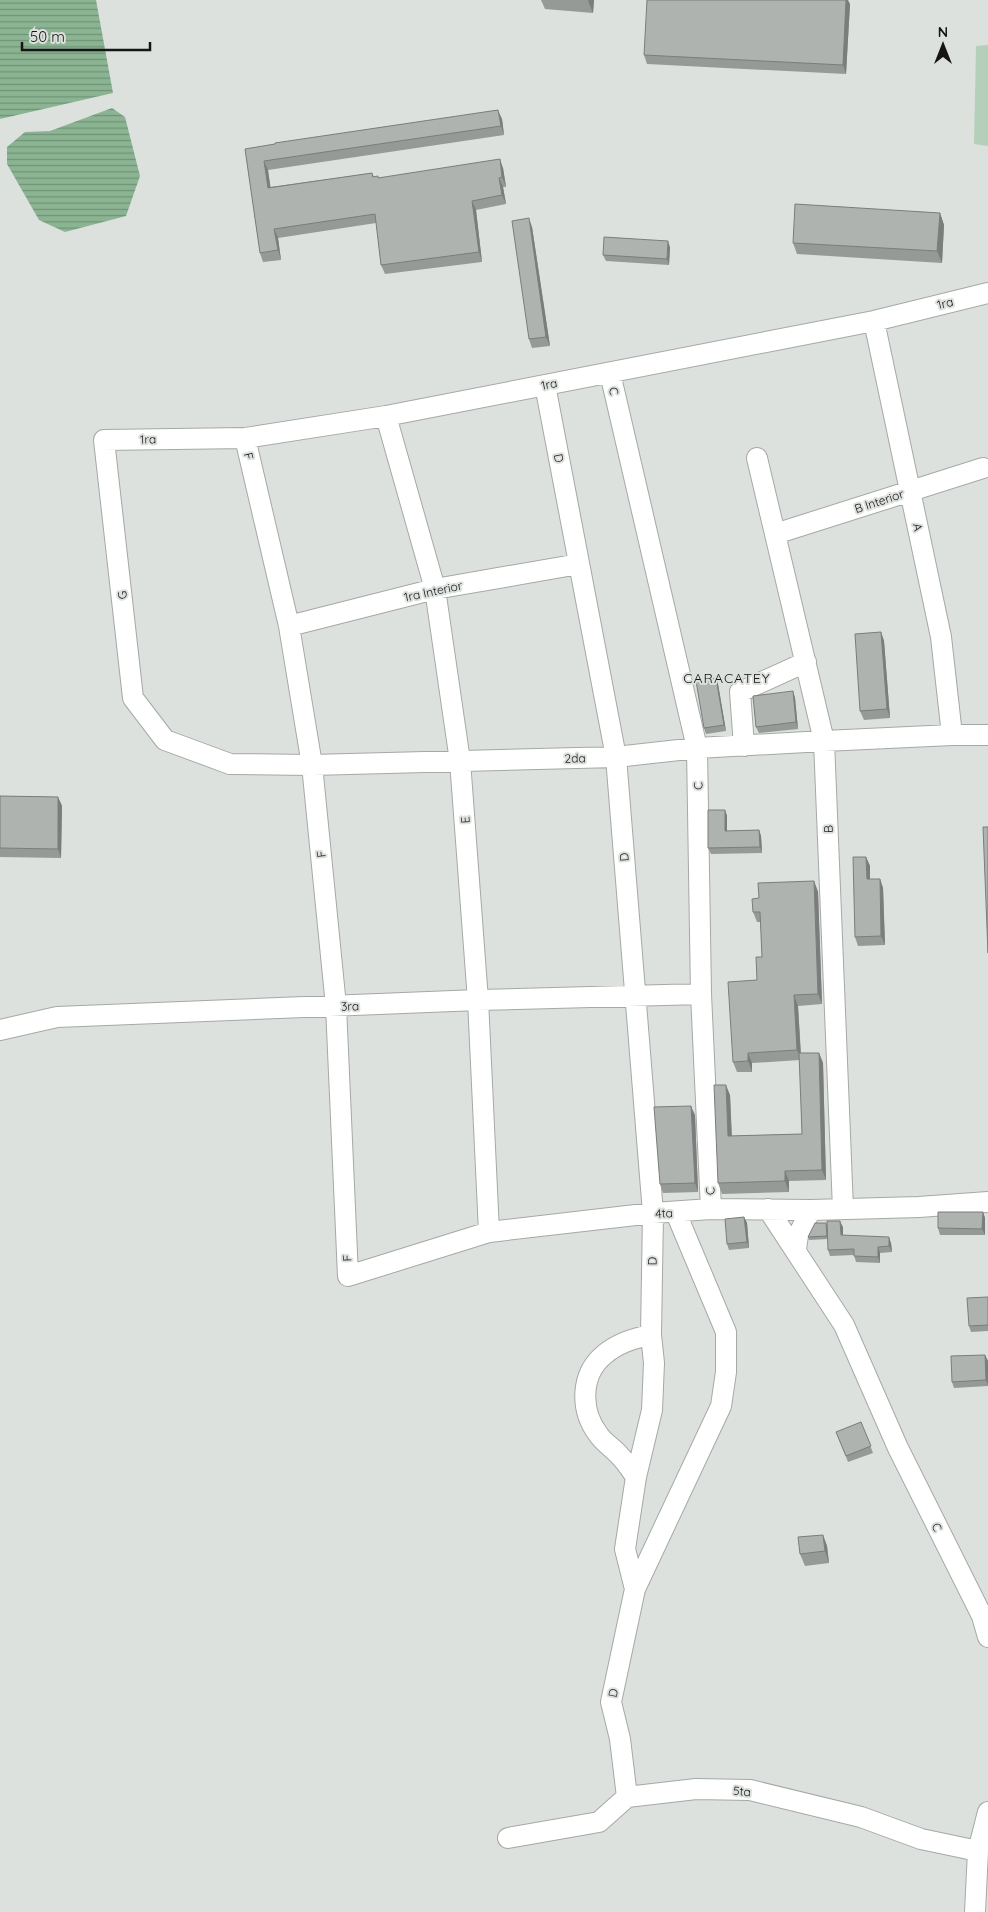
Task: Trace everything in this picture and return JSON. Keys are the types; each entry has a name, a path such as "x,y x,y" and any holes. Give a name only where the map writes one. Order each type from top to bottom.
{"street":[{"name":"1ra","path":"104,440 245,438 386,416 874,321 988,293"},
{"name":"A","path":"874,321 941,637 952,734"},
{"name":"C","path":"610,373 697,748 701,994 711,1210"},
{"name":"D","path":"545,385 616,757 653,1213 650,1335 654,1363 652,1410 636,1477 625,1549 635,1589"},
{"name":"E","path":"386,416 435,589 460,761 478,1000 489,1232"},
{"name":"F","path":"245,438 289,626 312,765 336,1006 348,1276"},
{"name":"G","path":"104,440 133,698 165,740"},
{"name":"B","path":"757,458 824,741 843,1209"},
{"name":"B Interior","path":"775,534 983,468"},
{"name":"1ra Interior","path":"289,626 435,589 579,564"},
{"path":"744,746 740,692 806,662"},
{"name":"2da","path":"165,740 230,764 312,765 616,757 697,748 952,734 988,735"},
{"name":"3ra","path":"0,1030 57,1017 478,1000 701,994"},
{"name":"4ta","path":"348,1276 489,1232 653,1213 711,1210 919,1207 988,1202"},
{"name":"C","path":"768,1209 844,1325 898,1448 982,1616 988,1637"},
{"path":"796,1250 798,1235 811,1210"},
{"name":"D","path":"627,1798 620,1739 611,1702 635,1589 721,1406 726,1372 726,1332 676,1212"},
{"path":"636,1477 620,1456 598,1434 586,1412 585,1395 588,1377 594,1365 604,1354 634,1338 650,1335"},
{"name":"5ta","path":"627,1798 696,1789 750,1790 861,1817 921,1839 978,1851"},
{"path":"508,1838 599,1822 627,1798"},
{"path":"975,1912 978,1851 988,1812"}],"shaded area":[{"path":"0,0 96,0 113,93 0,119"},
{"path":"988,45 988,146 974,144 976,46"},
{"path":"112,108 125,117 140,176 126,216 65,232 39,220 7,164 7,147 25,132 50,131"}],"building":[{"path":"647,0 846,0 843,65 644,55"},
{"path":"498,110 501,126 264,161 268,188 372,173 373,177 378,176 378,178 500,159 502,177 499,178 502,195 472,201 479,252 381,265 375,214 274,229 278,250 260,253 245,149"},
{"path":"795,204 940,213 937,251 793,243"},
{"path":"529,218 546,337 529,339 512,221"},
{"path":"604,237 668,241 667,259 603,255"},
{"path":"881,632 887,709 860,711 855,634"},
{"path":"716,678 724,725 704,728 696,681"},
{"path":"793,691 796,722 756,727 753,696"},
{"path":"0,796 58,797 58,849 0,848"},
{"path":"708,810 725,810 725,831 759,830 760,847 708,848"},
{"path":"983,827 988,827 988,953"},
{"path":"853,857 866,857 867,879 880,879 881,936 855,937"},
{"path":"814,881 818,994 794,995 797,1050 748,1053 748,1061 733,1062 728,982 757,980 756,957 762,957 760,912 753,912 752,899 759,898 758,883"},
{"path":"799,1053 819,1053 822,1170 785,1171 785,1181 718,1183 714,1085 726,1085 728,1136 802,1134"},
{"path":"691,1106 695,1183 660,1184 654,1107"},
{"path":"938,1212 983,1212 982,1229 938,1228"},
{"path":"744,1217 747,1242 727,1244 725,1219"},
{"path":"827,1221 840,1221 841,1235 889,1237 889,1246 878,1247 878,1257 854,1256 854,1249 828,1250"},
{"path":"815,1223 826,1223 827,1236 808,1237"},
{"path":"988,1297 988,1325 969,1326 967,1298"},
{"path":"985,1355 986,1380 952,1382 951,1356"},
{"path":"861,1422 871,1446 846,1456 836,1432"},
{"path":"823,1535 825,1551 800,1554 798,1537"}],"district":[{"name":"CARACATEY","path":"727,678"}]}
